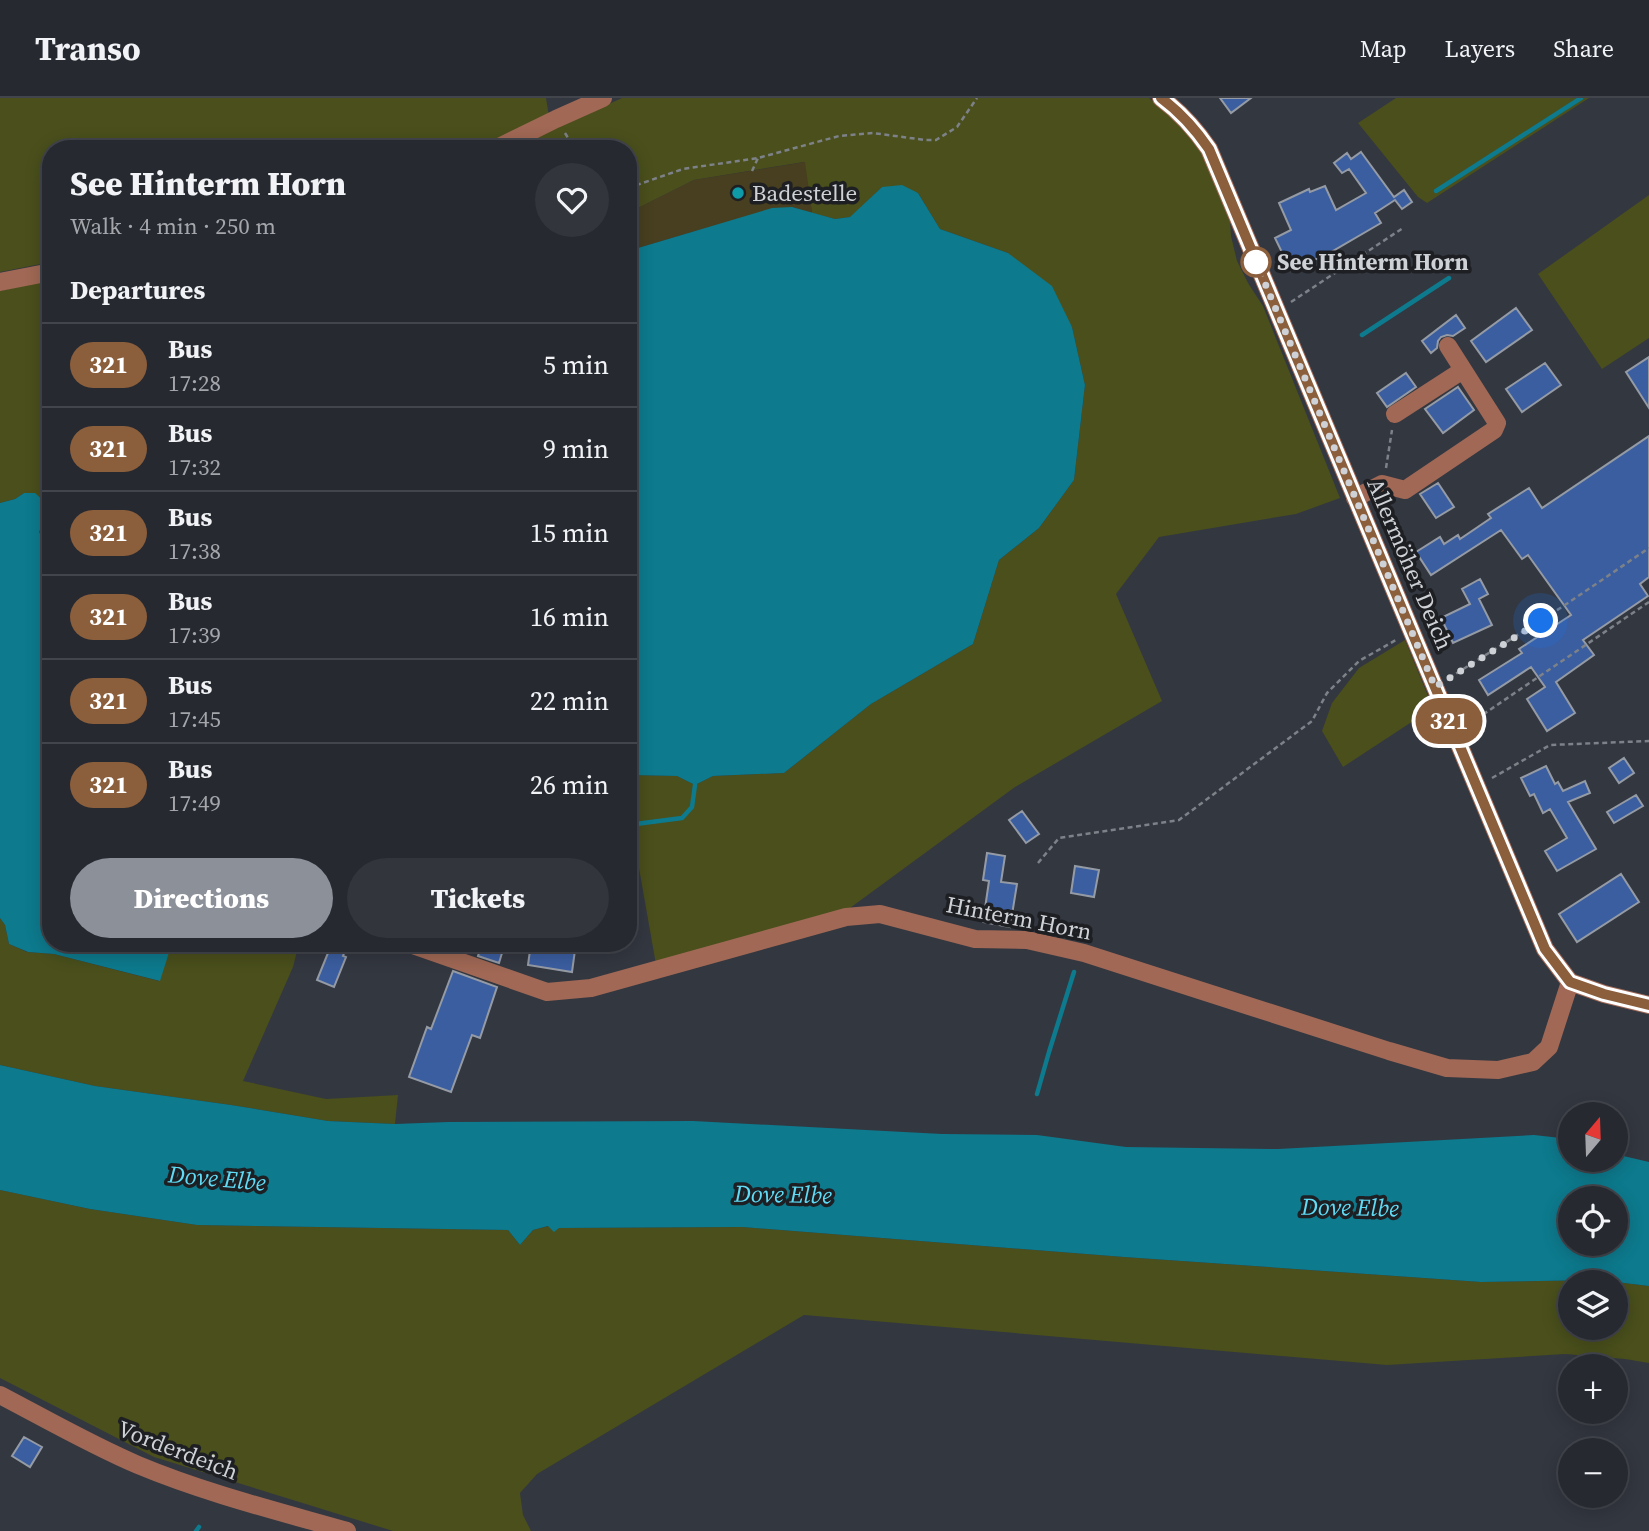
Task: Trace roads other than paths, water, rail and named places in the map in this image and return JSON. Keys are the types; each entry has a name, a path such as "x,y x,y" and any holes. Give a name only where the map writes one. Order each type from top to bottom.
{"street":[{"path":"513,140 603,98"},
{"name":"Allermöher Deich","path":"1161,98 1199,134 1209,149 1545,949 1570,982"},
{"path":"0,282 42,274"},
{"path":"1355,498 1382,484 1405,490 1494,430 1497,423 1448,346"},
{"path":"1395,414 1463,370"},
{"name":"Hinterm Horn","path":"433,952 547,992 591,988 846,916 880,914 975,939 1027,940 1084,953 1447,1068 1498,1070 1533,1062 1549,1047 1570,982"},
{"path":"1570,982 1649,1005"},
{"name":"Vorderdeich","path":"0,1395 89,1441 175,1479 347,1531"}],"water":[{"path":"902,185 918,193 940,229 1008,253 1052,286 1072,327 1085,385 1074,480 1039,528 999,560 973,644 871,704 784,773 713,776 695,785 677,776 637,775 637,248 772,208 792,207 835,219 850,217 882,187"},
{"path":"24,493 35,493 42,499 42,523 39,532 42,536 42,952 169,952 160,981 54,954 28,952 9,944 5,925 0,918 0,503"},
{"name":"Dove Elbe","path":"0,1065 95,1086 328,1121 395,1124 693,1121 942,1134 1037,1135 1126,1147 1278,1149 1534,1135 1558,1138 1558,1172 1628,1172 1628,1157 1649,1162 1649,1286 1628,1283 1628,1270 1558,1270 1558,1281 1481,1282 742,1227 559,1228 554,1232 548,1226 533,1230 520,1245 508,1230 197,1225 90,1209 0,1190"}],"waterway":[{"path":"1436,191 1581,98"},
{"path":"1362,335 1449,278"},
{"path":"637,824 682,818 692,807 695,785"},
{"path":"1037,1094 1074,972"},
{"path":"196,1531 199,1527"}],"place":[{"name":"Badestelle","path":"738,193"},
{"name":"See Hinterm Horn","path":"1256,262"}]}
